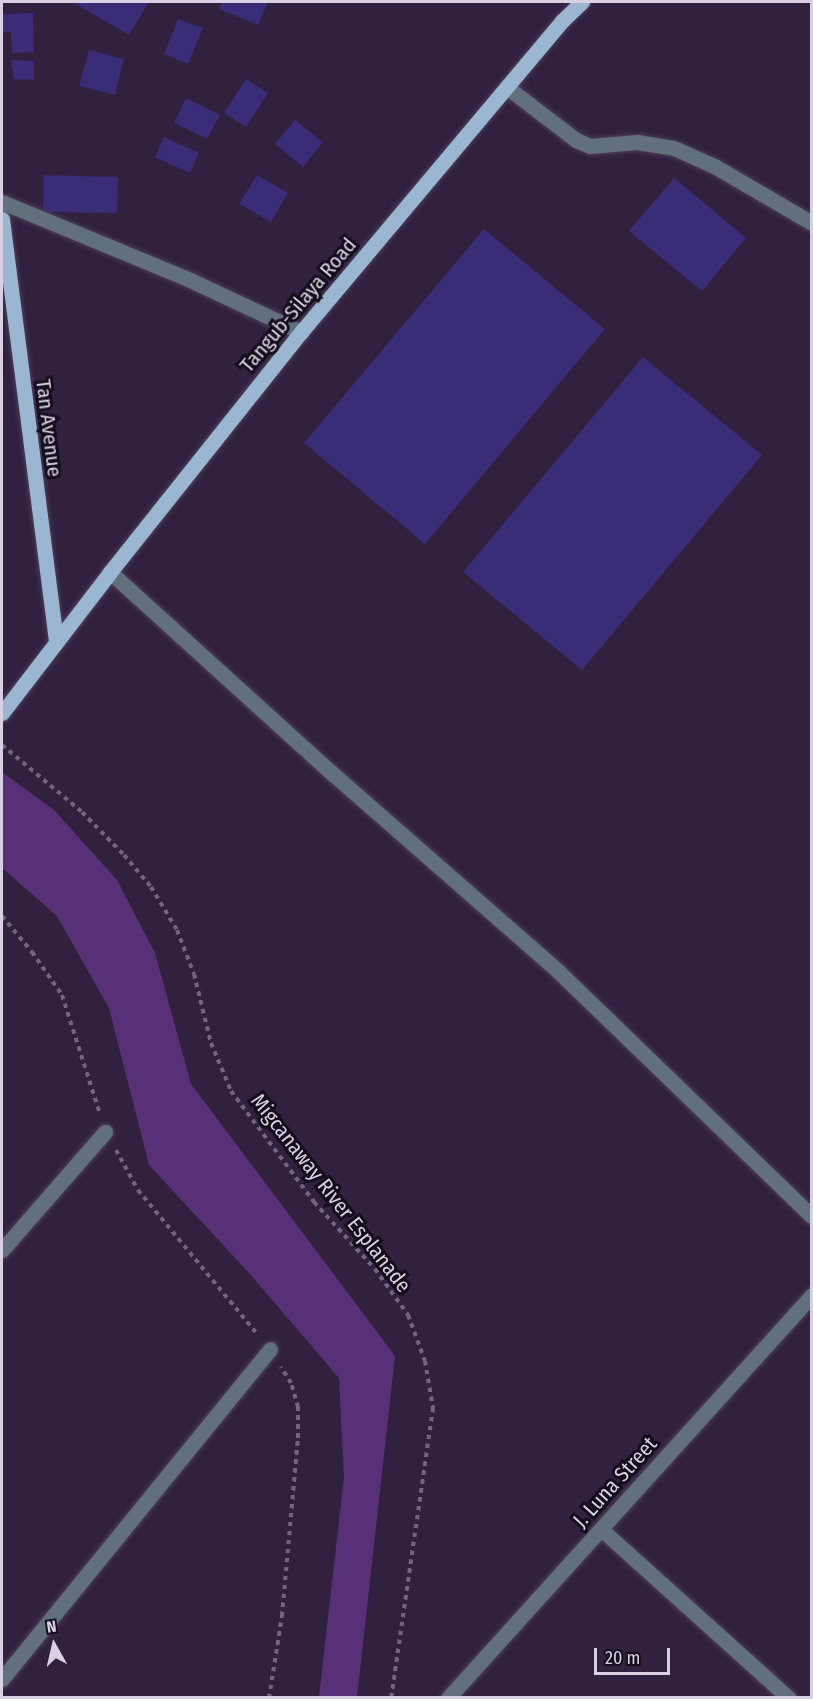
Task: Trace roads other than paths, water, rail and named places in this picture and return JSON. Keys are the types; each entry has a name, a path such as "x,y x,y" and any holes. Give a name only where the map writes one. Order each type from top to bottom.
{"main road":[{"name":"Tangub-Silaya Road","path":"2,713 110,572 301,332 582,2"},
{"name":"Tan Avenue","path":"2,219 4,255 56,642"}],"street":[{"path":"508,88 576,140 590,146 637,142 674,148 716,167 812,223"},
{"path":"2,202 190,280 301,332"},
{"path":"110,572 324,766 559,972 812,1216"},
{"path":"2,1250 105,1132"},
{"name":"J. Luna Street","path":"448,1698 812,1295"},
{"path":"2,1679 270,1349"},
{"path":"601,1529 789,1698"}]}
